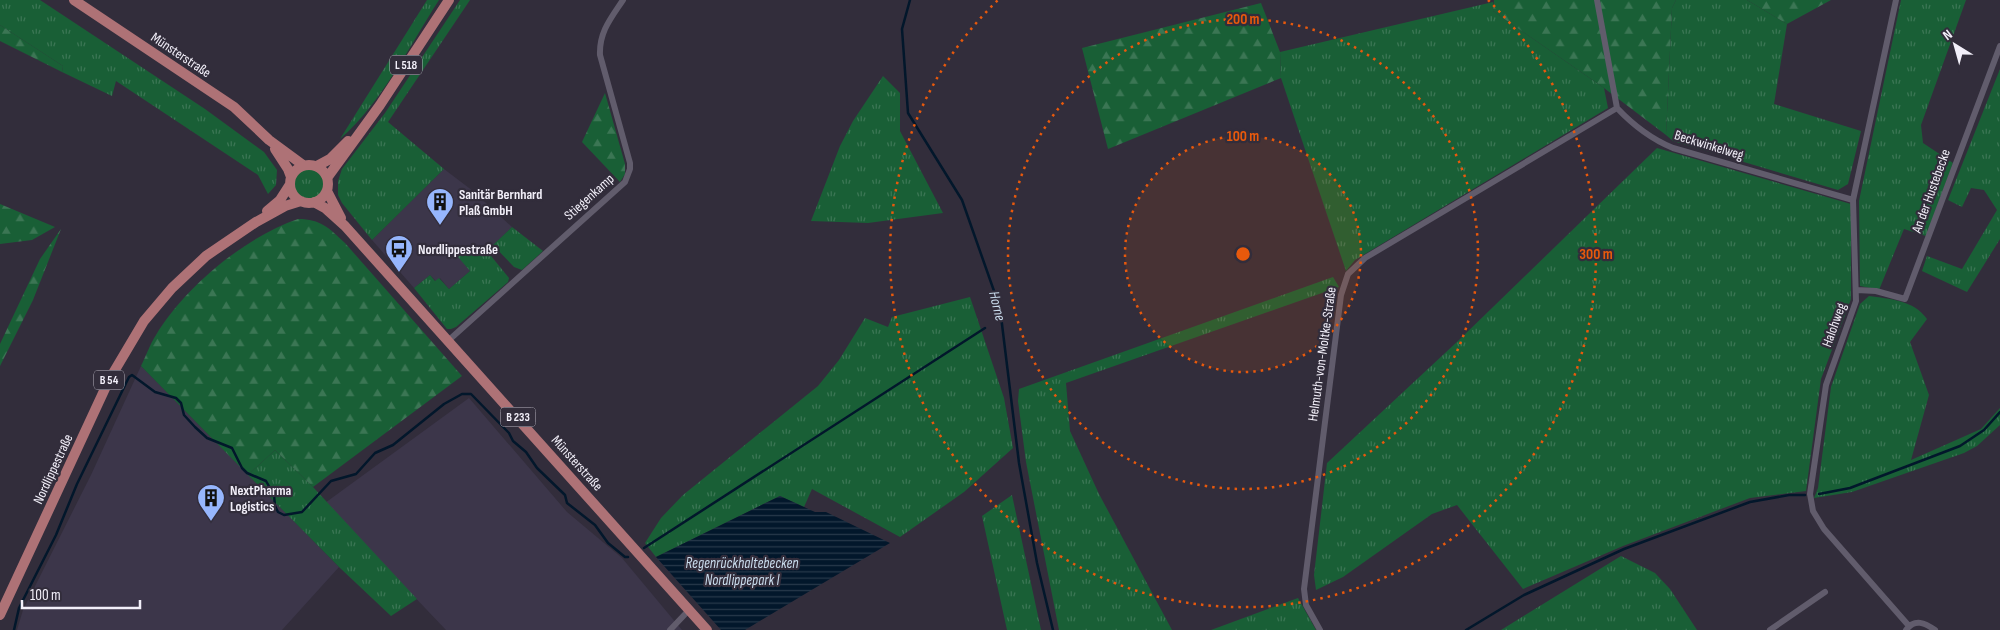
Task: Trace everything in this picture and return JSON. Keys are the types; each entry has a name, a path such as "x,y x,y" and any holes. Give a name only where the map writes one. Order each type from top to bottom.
{"main road":[{"name":"Münsterstraße","path":"74,0 234,108 269,140 303,165"},
{"name":"L 518","path":"327,178 380,106 449,0"},
{"name":"L 518","path":"317,166 330,159 362,129"},
{"name":"Münsterstraße","path":"269,140 288,169 290,181"},
{"path":"303,165 317,166 326,174 326,191 322,198 314,202 300,201 293,195 290,181 294,172 303,165"},
{"name":"Nordlippestraße","path":"256,222 280,200 290,181"},
{"name":"Münsterstraße","path":"326,191 345,226"},
{"name":"Nordlippestraße","path":"0,614 109,380 125,350 144,321 172,288 206,256 256,222 285,206 300,201"},
{"name":"Münsterstraße","path":"314,202 325,208 345,226 707,630"},
{"name":"Nordlippestraße","path":"0,600 16,578"}],"street":[{"name":"Stiegenkamp","path":"449,340 625,182 630,163 599,46 602,33 623,0"},
{"path":"1597,0 1617,108"},
{"name":"Halohweg","path":"1896,0 1853,200 1856,301 1826,385 1812,478 1811,502 1816,518 1824,529 1907,628"},
{"name":"An der Hustebecke","path":"1857,290 1876,291 1905,299 2000,46"},
{"name":"Beckwinkelweg","path":"1617,108 1647,134 1672,148 1853,200"},
{"name":"Helmuth-von-Moltke-Straße","path":"1320,630 1306,605 1304,589 1341,295 1348,274 1365,258 1617,108"},
{"path":"1770,630 1825,592"},
{"path":"670,630 689,610"},
{"path":"1907,628 1914,623 1924,622 1935,630"}],"shaded area":[{"path":"444,169 473,191 512,227 483,255 459,257 470,271 449,289 440,278 436,281 430,275 414,288 372,240"},
{"path":"141,366 339,567 282,630 17,630 23,610 91,475"},
{"path":"469,398 567,512 622,558 682,630 446,630 325,503"}],"green space":[{"path":"0,0 40,0 205,109 264,152 277,170 276,185 268,194 258,175 116,81 112,96 62,72 63,66 0,25"},
{"path":"427,0 439,0 382,92 355,125 340,139"},
{"path":"460,0 470,0 388,122 444,169 372,240 342,203 338,195 338,181 342,169 385,113"},
{"path":"1494,0 1676,0 1672,8 1666,135 1604,88 1493,11"},
{"path":"1676,0 1747,0 1787,24 1774,104 1861,131 1848,184 1838,190 1673,141 1666,135 1672,8"},
{"path":"1747,0 1831,0 1787,24"},
{"path":"1901,0 1966,0 1921,125 1923,143 1953,163 1926,236 1904,229 1879,290 1860,286 1859,201"},
{"path":"1493,2 1493,11 1604,88 1608,108 1355,260 1346,271 1281,78 1280,52"},
{"path":"1261,3 1280,52 1281,78 1108,149 1082,48"},
{"path":"0,25 63,66 62,72 0,41"},
{"path":"2000,69 2000,239 1967,292 1922,271 1927,256 1962,269 1997,210 1984,190 1971,188 1962,207 1948,200"},
{"path":"883,76 900,93 900,131 943,213 868,223 811,221 840,146 853,121"},
{"path":"605,93 625,164 625,174 620,182 582,142"},
{"path":"1657,148 1851,204 1851,299 1821,379 1806,491 1750,498 1623,546 1523,589 1457,505 1432,514 1343,577 1316,590 1314,575 1327,463 1459,340"},
{"path":"309,167 320,172 325,183 320,194 309,199 298,194 293,183 298,172"},
{"path":"0,204 55,227 32,240 0,244"},
{"path":"298,219 306,219 324,225 345,243 462,376 313,487 275,450 248,475 141,366 154,339 168,317 200,282 237,251 278,227"},
{"path":"512,227 543,251 522,270 514,267 493,245"},
{"path":"61,229 33,300 0,366 0,344 40,259"},
{"path":"467,250 477,256 483,255 487,251 509,278 508,282 456,327 447,329 414,288 430,275 435,281 439,278 449,289 470,271 458,257"},
{"path":"1333,277 1339,287 1066,383 1070,431 1099,494 1172,630 1059,630 1026,462 1018,401 1019,389"},
{"path":"1869,296 1908,304 1922,313 1927,319 1910,342 1929,395 1911,460 1981,429 2000,408 2000,425 1977,446 1964,453 1852,492 1814,498 1818,488 1831,387 1860,304"},
{"path":"970,297 1004,398 1013,448 964,492 900,537 812,489 804,507 780,496 656,557 645,543 661,518 683,495 818,386 839,360 865,318 888,327 892,317"},
{"path":"275,450 313,487 417,599 391,616 339,567 248,475"},
{"path":"1012,495 1041,630 1007,630 982,516"},
{"path":"1621,556 1655,573 1670,589 1697,630 1501,630"},
{"path":"1298,598 1316,630 1211,630"}],"water":[{"name":"Regenrückhaltebecken Nordlippepark I","path":"780,496 815,512 826,512 890,543 745,630 721,630 656,557"}],"waterway":[{"name":"Horne","path":"910,0 902,29 908,113 962,200 1000,308 1019,463 1037,563 1053,630"},
{"path":"644,548 985,328"},
{"path":"14,630 19,608 56,535 77,484 129,377 132,375 155,392 176,398 181,403 184,415 207,438 232,448 242,468 247,473 266,481 274,495 275,506 278,512 284,515 302,512 331,481 356,474 375,453 393,445 444,404 462,394 471,394 509,433 513,441 526,452 537,468 565,495 567,503 595,525 608,543 625,557 628,557"},
{"path":"1819,494 1850,488 1960,446 1984,430 2000,412"},
{"path":"1466,630 1524,595 1624,549 1750,502 1789,495 1805,495"}],"place":[{"name":"Sanitär Bernhard Plaß GmbH","path":"440,226"},
{"name":"Nordlippestraße","path":"399,273"},
{"name":"NextPharma Logistics","path":"211,522"}]}
